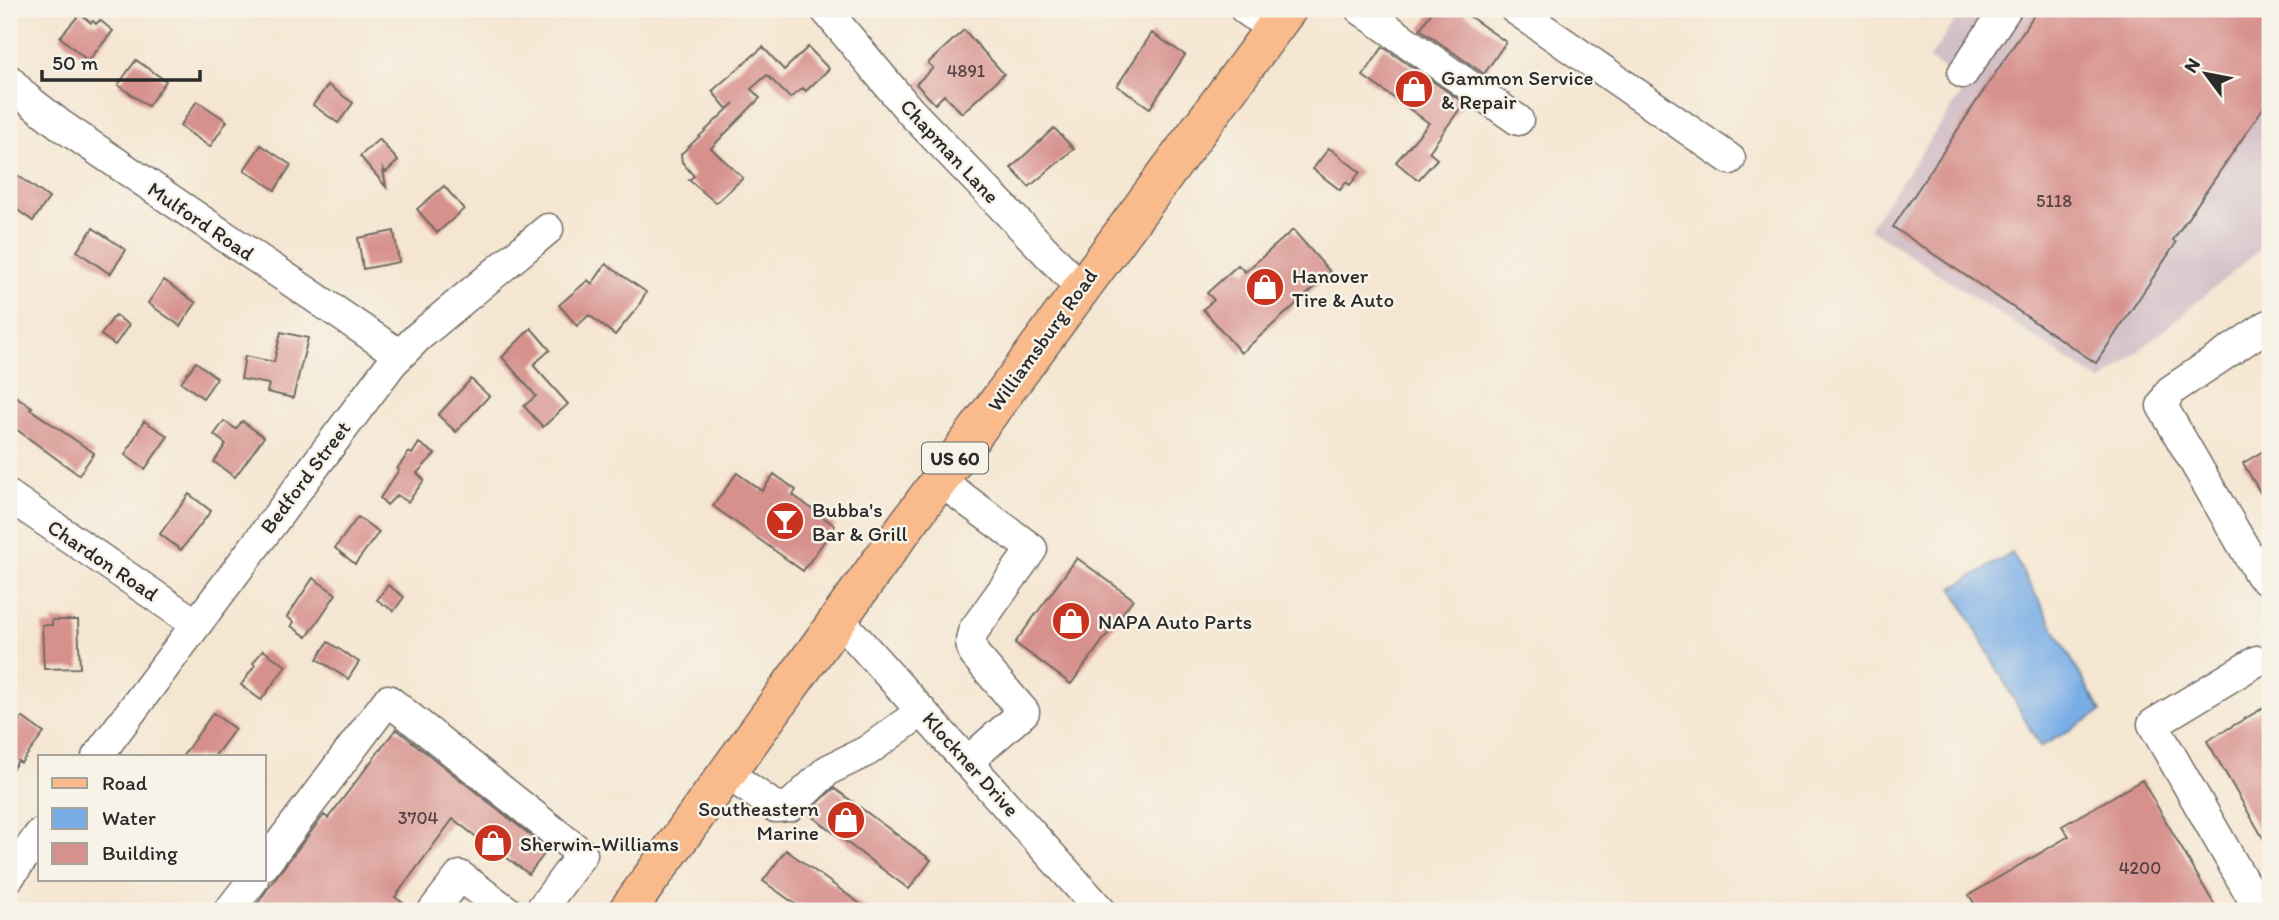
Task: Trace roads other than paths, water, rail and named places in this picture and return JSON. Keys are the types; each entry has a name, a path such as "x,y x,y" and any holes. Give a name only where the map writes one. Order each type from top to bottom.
{"main road":[{"name":"Williamsburg Road","path":"627,911 1081,288 1269,15"}],"street":[{"name":"Chapman Lane","path":"825,9 910,111 1081,288"},
{"path":"1360,9 1518,120"},
{"path":"1515,9 1730,159"},
{"path":"1963,73 2006,9"},
{"name":"Mulford Road","path":"9,80 62,126 400,355"},
{"name":"Bedford Street","path":"99,755 359,404 400,355 548,229"},
{"path":"2270,324 2170,391 2162,406 2260,575 2270,582"},
{"path":"939,480 1032,549 971,638 975,655 1024,712 968,761"},
{"name":"Chardon Road","path":"9,496 197,624"},
{"name":"Klockner Drive","path":"838,618 1101,911"},
{"path":"2257,661 2153,724 2260,911"},
{"path":"266,861 388,700 582,854 540,911"},
{"path":"727,773 775,807 790,806 828,770 867,751 922,711"},
{"path":"9,877 38,837"},
{"path":"433,911 460,876 507,911"},
{"path":"229,911 252,881"}],"water":[{"path":"2012,553 2101,712 2040,747 1953,588"}],"place":[{"name":"Gammon Service & Repair","path":"1414,89"},
{"name":"Hanover Tire & Auto","path":"1265,287"},
{"name":"Bubba's Bar & Grill","path":"785,521"},
{"name":"NAPA Auto Parts","path":"1071,621"},
{"name":"Southeastern Marine","path":"846,820"},
{"name":"Sherwin-Williams","path":"493,843"}]}
